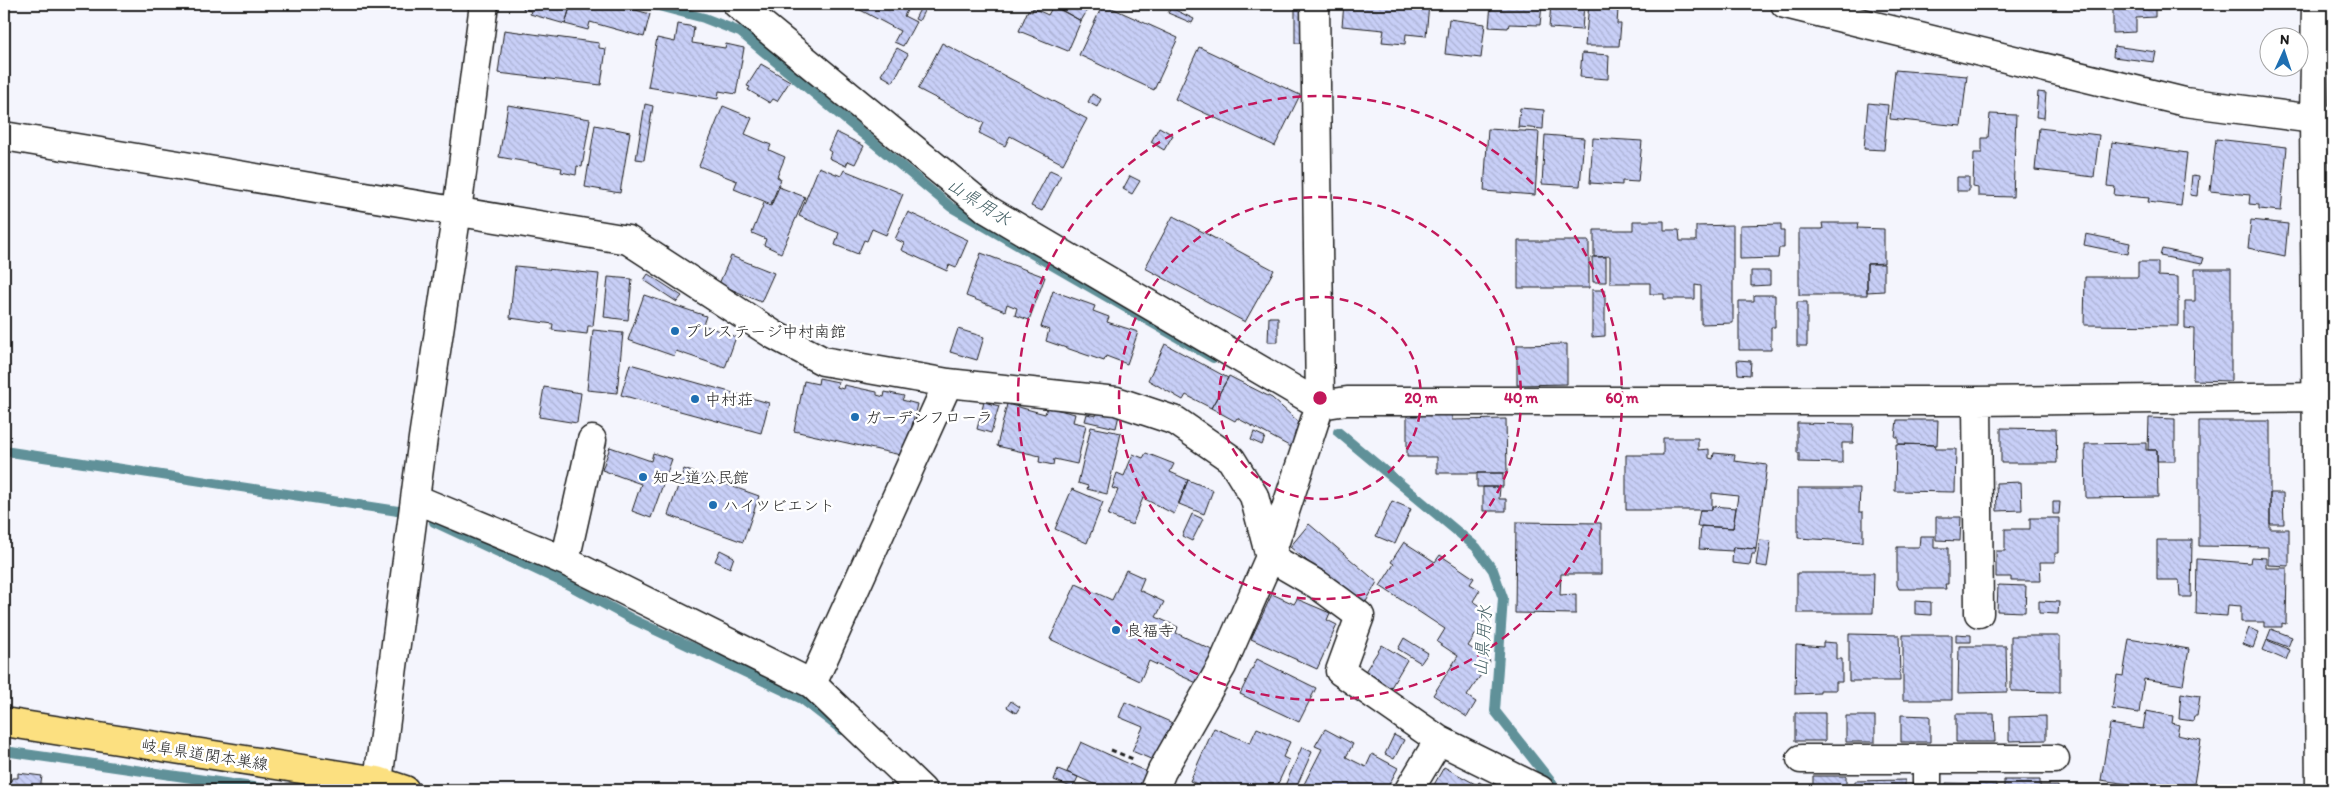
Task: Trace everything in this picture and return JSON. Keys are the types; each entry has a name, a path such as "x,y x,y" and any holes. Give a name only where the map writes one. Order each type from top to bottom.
{"main road":[{"name":"岐阜県道関本巣線","path":"4,722 378,781 405,790"}],"street":[{"path":"378,781 423,438 457,211 484,4"},
{"path":"737,4 988,210 1320,404 1347,401 1977,401 2325,397"},
{"path":"1154,790 1162,771 1222,666 1270,557 1320,404 1315,4"},
{"path":"1785,4 2185,102 2324,119"},
{"path":"2316,4 2324,119 2325,397 2320,790"},
{"path":"4,136 628,240 774,334 822,361 948,383 1116,401 1176,420 1231,459 1254,496 1270,557 1318,585 1360,616 1340,672 1439,740 1540,790"},
{"path":"812,684 948,383"},
{"path":"1977,401 1979,613"},
{"path":"565,561 592,440"},
{"path":"416,499 565,561 812,684 922,790"},
{"path":"1409,790 1439,740"},
{"path":"1801,759 2055,759"},
{"path":"1927,759 1927,790"}],"building":[{"path":"525,4 571,4 565,24 530,14 531,11 523,9"},
{"path":"571,4 614,4 650,14 644,37 590,22 588,30 565,24"},
{"path":"849,4 907,4 910,5 904,16 916,22 903,46 894,42 900,31"},
{"path":"1051,4 1091,4 1081,21"},
{"path":"1103,4 1178,38 1154,90 1079,55"},
{"path":"1344,4 1429,4 1426,36 1406,34 1405,44 1382,42 1384,30 1342,26"},
{"path":"1491,4 1542,4 1540,25 1509,24 1508,28 1489,27"},
{"path":"1551,4 1584,4 1582,30 1549,28"},
{"path":"1589,4 1622,4 1622,10 1618,9 1617,24 1621,24 1619,46 1585,46"},
{"path":"2113,4 2155,4 2155,17 2136,18 2136,32 2113,33"},
{"path":"1053,6 1081,21 1068,51 1019,31 1028,10 1032,12 1033,8 1048,15"},
{"path":"921,7 925,9 919,21 915,19"},
{"path":"1171,8 1194,19 1192,23 1168,13"},
{"path":"1295,9 1304,9 1304,43 1295,43"},
{"path":"1449,19 1485,24 1481,58 1445,54"},
{"path":"678,24 694,27 692,43 725,48 726,44 744,48 736,94 719,91 718,99 648,87 657,38 675,42"},
{"path":"504,30 599,43 599,48 606,49 601,85 498,73"},
{"path":"942,43 1087,119 1063,164 1010,136 1005,146 979,133 984,123 918,89"},
{"path":"2114,46 2156,52 2154,62 2113,57"},
{"path":"1199,47 1300,95 1275,146 1175,99"},
{"path":"897,48 908,54 893,82 881,75"},
{"path":"1582,53 1609,55 1608,79 1580,77"},
{"path":"761,64 790,81 777,101 773,99 770,103 748,90 750,87 747,86"},
{"path":"1895,70 1967,76 1961,126 1890,119"},
{"path":"2038,92 2046,93 2044,118 2036,117"},
{"path":"1092,94 1101,99 1097,107 1088,102"},
{"path":"1868,103 1888,105 1884,150 1864,149"},
{"path":"645,104 653,106 644,160 636,159"},
{"path":"508,105 590,119 582,167 577,166 576,175 561,172 562,168 499,157"},
{"path":"723,106 752,118 745,134 771,145 769,150 785,157 777,177 781,179 771,204 734,189 737,181 699,166"},
{"path":"1520,108 1544,110 1543,129 1518,127"},
{"path":"1990,114 2016,115 2013,197 1978,196 1978,188 1973,187 1974,153 1982,153 1982,138 1988,138"},
{"path":"595,125 630,132 620,193 585,187"},
{"path":"1159,127 1173,135 1164,150 1151,142"},
{"path":"2039,128 2099,135 2094,177 2035,170"},
{"path":"1488,129 1539,132 1535,195 1484,191"},
{"path":"836,132 864,146 855,164 848,161 846,166 829,158 831,152 828,150"},
{"path":"1545,135 1584,138 1580,186 1542,184"},
{"path":"1593,138 1642,141 1638,182 1622,181 1622,185 1590,183"},
{"path":"2216,139 2287,147 2281,211 2259,209 2259,205 2249,204 2250,195 2210,191"},
{"path":"2112,142 2187,153 2181,206 2148,202 2149,198 2114,195 2115,187 2107,186"},
{"path":"819,167 841,176 844,170 903,194 886,235 872,229 867,241 864,240 858,254 835,245 839,233 799,216"},
{"path":"1050,170 1061,175 1042,211 1031,206"},
{"path":"2192,175 2199,176 2197,196 2190,195"},
{"path":"1130,176 1140,181 1132,194 1123,189"},
{"path":"1957,177 1969,177 1969,191 1957,191"},
{"path":"779,187 805,197 781,253 764,245 766,239 752,233 764,203 771,206"},
{"path":"908,212 968,240 956,268 949,265 947,271 901,250 904,243 895,239"},
{"path":"1173,216 1274,270 1245,322 1145,268"},
{"path":"2251,220 2288,224 2285,256 2248,248"},
{"path":"1633,221 1664,221 1664,230 1679,230 1680,241 1696,241 1696,226 1733,225 1733,323 1701,324 1701,286 1695,285 1695,299 1664,299 1664,294 1650,294 1650,283 1610,283 1610,256 1594,257 1594,230 1633,230"},
{"path":"1822,223 1858,223 1857,228 1884,229 1884,263 1867,264 1867,295 1799,295 1799,229 1823,229"},
{"path":"1781,224 1781,231 1784,231 1784,248 1779,248 1778,258 1740,259 1740,225"},
{"path":"2086,234 2130,243 2128,254 2084,245"},
{"path":"1518,241 1589,241 1589,288 1518,288"},
{"path":"2162,249 2204,258 2202,264 2160,256"},
{"path":"981,253 1045,277 1029,320 1015,315 1017,308 1007,304 1005,311 966,296"},
{"path":"731,256 774,273 761,302 719,284"},
{"path":"1592,257 1606,257 1606,282 1593,282"},
{"path":"2138,262 2158,262 2158,276 2178,277 2178,326 2084,325 2085,277 2138,277"},
{"path":"1867,264 1884,264 1884,291 1867,292"},
{"path":"515,266 599,274 593,326 588,326 587,334 552,330 553,324 510,318"},
{"path":"2195,269 2231,269 2231,381 2193,380 2194,329 2185,328 2185,301 2195,301"},
{"path":"1751,271 1770,271 1770,285 1751,286"},
{"path":"648,274 682,296 677,302 644,280"},
{"path":"608,277 632,279 628,320 604,317"},
{"path":"1592,290 1605,290 1605,336 1592,337"},
{"path":"1053,291 1095,306 1093,311 1109,317 1107,322 1138,332 1127,364 1106,356 1104,361 1046,341 1049,330 1041,327"},
{"name":"プレステージ中村南館","path":"644,295 706,316 703,325 736,337 725,368 676,351 674,356 628,340"},
{"path":"1754,295 1775,295 1775,327 1771,327 1771,350 1739,350 1739,301 1754,301"},
{"path":"1797,302 1807,302 1807,346 1797,346"},
{"path":"1269,317 1278,317 1278,342 1268,342"},
{"path":"958,329 984,337 977,360 950,352"},
{"path":"593,330 623,333 617,393 587,390"},
{"path":"1165,344 1228,378 1211,408 1186,395 1183,400 1148,380"},
{"path":"1567,344 1567,384 1517,385 1517,345"},
{"path":"1737,360 1751,361 1750,375 1738,374"},
{"name":"中村荘","path":"630,364 769,403 761,433 621,395"},
{"path":"1229,376 1272,398 1302,425 1291,447 1237,418 1235,421 1211,408"},
{"name":"ガーデンフローラ","path":"819,378 838,382 837,387 843,389 844,385 877,392 877,395 884,397 885,392 904,396 902,400 917,404 905,456 794,431 804,381 818,384"},
{"path":"544,387 581,393 577,423 539,417"},
{"path":"984,402 999,406 991,433 977,429"},
{"path":"1007,404 1045,414 1047,407 1075,414 1073,422 1086,425 1077,464 1054,459 1053,465 1039,462 1040,456 997,446"},
{"path":"1097,410 1119,415 1116,428 1085,421 1087,414 1096,416"},
{"path":"1452,414 1452,420 1506,419 1507,473 1437,473 1437,457 1407,457 1407,415"},
{"path":"2149,418 2175,419 2175,461 2157,461 2157,450 2148,450"},
{"path":"1897,420 1938,420 1937,445 1898,444 1898,437 1895,437"},
{"path":"2199,421 2270,421 2270,529 2289,529 2289,566 2268,565 2268,547 2199,546"},
{"path":"1797,423 1854,424 1853,443 1842,443 1842,463 1799,462 1799,453 1797,453"},
{"path":"1091,427 1121,433 1107,494 1087,489 1088,486 1078,483"},
{"path":"2001,428 2056,429 2057,463 2001,463"},
{"path":"1254,432 1265,437 1262,445 1251,440"},
{"path":"1663,438 1698,438 1698,450 1709,449 1709,458 1713,459 1714,453 1735,455 1734,461 1767,465 1756,549 1733,547 1732,551 1699,549 1701,526 1733,528 1738,496 1712,493 1712,510 1626,510 1626,455 1663,455"},
{"path":"2146,443 2146,450 2157,450 2158,497 2086,498 2085,444"},
{"path":"1896,444 1935,445 1936,449 1956,449 1955,492 1895,491"},
{"name":"知之道公民館","path":"610,447 651,461 653,453 672,459 651,518 632,511 641,484 602,470"},
{"path":"1146,453 1174,464 1170,472 1188,480 1174,514 1143,498 1132,525 1108,515 1118,490 1112,488 1117,473 1124,476 1133,454 1143,458"},
{"name":"ハイツビエント","path":"684,469 759,496 743,542 668,515"},
{"path":"1477,473 1503,473 1503,487 1477,487"},
{"path":"1188,480 1213,490 1204,514 1179,504"},
{"path":"2021,482 2022,510 1997,511 1996,483"},
{"path":"1483,487 1500,487 1499,499 1506,499 1506,511 1483,511"},
{"path":"1798,488 1860,488 1859,512 1863,512 1863,542 1798,538"},
{"path":"1072,489 1103,502 1087,543 1055,529"},
{"path":"2270,493 2283,493 2284,524 2270,524"},
{"path":"1392,501 1411,509 1395,544 1376,536"},
{"path":"2053,502 2060,502 2059,514 2053,514"},
{"path":"1712,506 1736,508 1733,528 1697,526 1700,510 1712,510"},
{"path":"1192,514 1203,519 1192,541 1182,536"},
{"path":"1936,517 1961,517 1960,541 1936,540"},
{"path":"2030,518 2059,518 2059,553 2055,553 2055,562 2040,562 2041,581 2011,581 2011,577 1996,577 1996,551 2005,551 2005,529 2030,529"},
{"path":"1516,522 1601,523 1601,574 1561,574 1560,595 1576,594 1576,614 1515,613"},
{"path":"1309,524 1377,582 1363,607 1290,547"},
{"path":"1920,536 1934,536 1934,548 1948,548 1948,584 1945,584 1946,589 1899,589 1897,585 1897,547 1919,547"},
{"path":"1760,540 1771,541 1767,567 1756,565"},
{"path":"2157,540 2192,540 2191,597 2180,597 2179,580 2157,580"},
{"path":"1404,542 1435,562 1440,555 1474,578 1470,584 1480,590 1473,601 1490,612 1468,646 1490,661 1467,696 1476,702 1467,717 1433,695 1458,656 1437,642 1445,629 1380,586 1394,564 1391,562"},
{"path":"1733,547 1756,549 1755,554 1752,554 1750,565 1732,563"},
{"path":"720,550 734,557 730,568 715,561"},
{"path":"2251,557 2266,558 2266,568 2287,568 2286,624 2282,623 2282,627 2264,627 2264,622 2241,622 2241,606 2228,605 2227,616 2196,614 2197,559 2250,563"},
{"name":"良福寺","path":"1126,570 1144,578 1139,590 1164,602 1156,617 1178,627 1176,633 1216,652 1201,685 1149,661 1140,681 1050,639 1076,584 1112,600"},
{"path":"1797,573 1874,573 1873,613 1797,613"},
{"path":"1998,585 2026,586 2025,612 1997,611"},
{"path":"1272,594 1294,604 1297,599 1330,613 1327,620 1337,625 1317,669 1251,639"},
{"path":"1915,601 1931,602 1931,615 1915,614"},
{"path":"2039,601 2059,602 2058,614 2039,613"},
{"path":"2249,628 2259,632 2253,648 2243,644"},
{"path":"2271,629 2292,637 2288,647 2267,639"},
{"path":"1849,634 1899,635 1900,681 1849,681"},
{"path":"1956,634 1971,635 1971,642 1956,642"},
{"path":"1903,635 1952,635 1952,700 1903,700"},
{"path":"2011,636 2060,636 2060,692 2011,691"},
{"path":"1404,638 1428,653 1421,663 1398,649"},
{"path":"2129,639 2189,649 2183,685 2144,679 2139,713 2112,709 2117,675 2123,676"},
{"path":"2267,640 2290,650 2286,660 2263,650"},
{"path":"1823,642 1836,643 1836,659 1842,659 1842,682 1836,682 1836,690 1820,690 1820,693 1795,694 1796,645 1823,647"},
{"path":"1382,645 1407,660 1390,689 1364,673"},
{"path":"1959,646 2006,646 2007,692 1958,693"},
{"path":"1257,659 1316,688 1299,722 1240,694"},
{"path":"2181,693 2200,696 2197,716 2194,716 2193,721 2179,719"},
{"path":"1011,701 1020,707 1016,713 1007,707"},
{"path":"1125,702 1177,725 1160,763 1132,751 1143,727 1119,717"},
{"path":"2146,711 2173,716 2172,723 2179,725 2177,735 2201,740 2193,790 2167,790 2101,780 2110,724 2143,729"},
{"path":"1795,713 1825,713 1825,741 1795,741"},
{"path":"1956,714 1994,714 1995,742 1956,742"},
{"path":"1901,715 1930,716 1930,742 1901,742"},
{"path":"1846,716 1875,716 1875,742 1846,742"},
{"path":"2046,716 2046,740 2009,741 2009,717"},
{"path":"1214,728 1250,743 1257,728 1290,742 1283,757 1289,760 1275,790 1210,790 1190,781"},
{"path":"1325,729 1353,744 1346,757 1366,767 1372,754 1398,768 1386,790 1301,790 1322,749 1315,746"},
{"path":"1394,735 1404,740 1394,759 1385,754"},
{"path":"1081,742 1147,772 1138,790 1107,790 1067,772"},
{"path":"1302,747 1312,752 1295,790 1283,790"},
{"path":"1444,767 1477,785 1479,782 1493,790 1431,790"},
{"path":"1058,769 1078,777 1073,788 1054,780"},
{"path":"18,773 42,776 40,790 4,790 4,781 18,778"},
{"path":"1813,776 1846,776 1846,790 1813,790"},
{"path":"1905,780 1905,790 1855,790 1855,781"},
{"path":"2004,780 2040,780 2040,786 2058,786 2058,790 2004,790"},
{"path":"1946,783 1996,784 1996,790 1946,790"}],"waterway":[{"name":"山県用水","path":"651,4 704,18 740,32 951,207 1213,358"},
{"name":"山県用水","path":"1338,432 1476,547 1493,570 1503,598 1495,711 1552,783"},
{"path":"4,451 398,511"},
{"path":"434,522 571,586 632,619 802,699 842,730"},
{"path":"4,751 274,790"}],"place":[{"name":"プレステージ中村南館","path":"675,331"},
{"name":"中村荘","path":"695,399"},
{"name":"ガーデンフローラ","path":"855,417"},
{"name":"知之道公民館","path":"643,477"},
{"name":"ハイツビエント","path":"713,505"},
{"name":"良福寺","path":"1116,630"}]}
